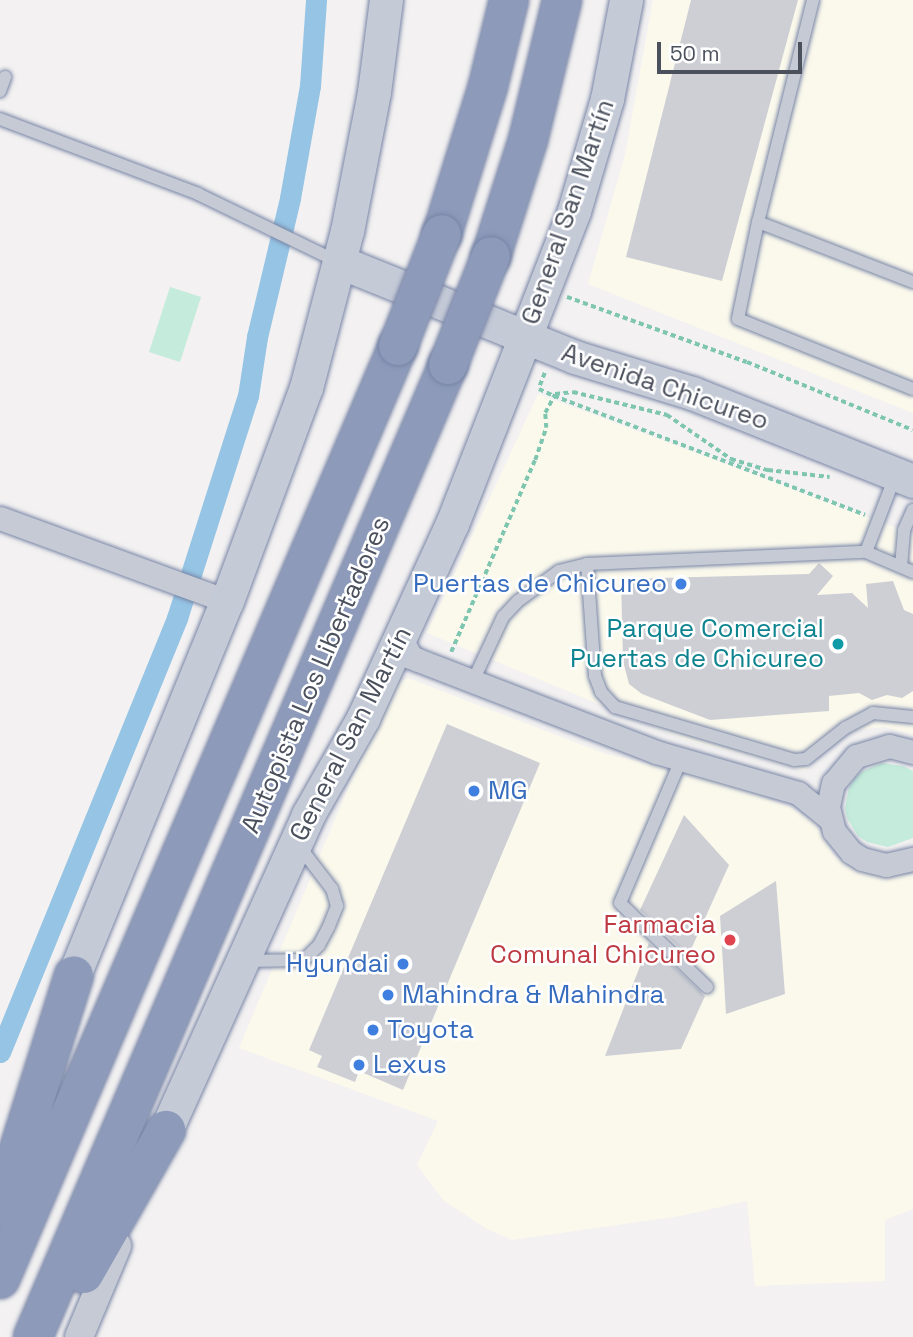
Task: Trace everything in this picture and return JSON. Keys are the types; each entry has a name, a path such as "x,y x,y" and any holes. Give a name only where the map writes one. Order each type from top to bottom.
{"highway":[{"name":"Autopista Los Libertadores","path":"0,1279 398,346 442,234 481,113 509,0"},
{"name":"Autopista Los Libertadores","path":"33,1337 448,365 491,256 528,140 562,0"},
{"path":"0,1210 74,975"},
{"path":"50,1337 166,1130"}],"main road":[{"path":"74,975 226,601 306,388 340,262 374,92 386,0"},
{"name":"General San Martín","path":"166,1130 296,842 400,653 438,559 541,342 545,289 594,152 617,56 626,0"},
{"name":"Avenida Chicureo","path":"340,262 596,364 692,393 909,484"}],"street":[{"path":"0,518 226,601"},
{"path":"400,653 681,760 784,787 810,800 830,819 841,842 862,859 886,865 913,859"},
{"path":"784,787 812,783 839,772 856,756 877,747 889,746 913,752"},
{"path":"830,819 829,795 839,772"},
{"path":"0,1154 74,975"},
{"name":"General San Martín","path":"79,1337 166,1130"}],"lane":[{"path":"813,0 758,222 738,319 913,389"},
{"path":"0,91 5,77"},
{"path":"0,119 198,194 340,262"},
{"path":"758,222 913,282"},
{"path":"866,552 878,520 909,484"},
{"path":"473,681 503,617 518,601 559,571 587,564 866,552 907,569 904,530 909,484"},
{"path":"587,564 595,676 601,692 615,707 794,760 806,759 845,728 873,713 913,716"},
{"path":"681,760 620,903 706,987"},
{"path":"241,961 304,960 319,945 329,926 337,906 332,889 296,842"}],"path":[{"path":"545,289 747,362 913,429"},
{"path":"541,342 539,389 878,520"},
{"path":"554,396 573,392 667,415 731,459 768,470 836,478"},
{"path":"443,670 535,460 546,428 545,413 554,396"}],"shaded area":[{"path":"653,0 913,0 913,413 588,284 625,155"},
{"name":"Puertas de Chicureo","path":"538,394 913,534 913,734 884,727 857,730 844,735 813,760 805,771 683,739 427,633"},
{"path":"408,678 606,754 708,778 788,806 814,821 834,855 856,870 889,876 913,874 913,1209 885,1220 885,1281 755,1286 747,1201 680,1216 512,1240 487,1229 444,1201 417,1165 438,1121 239,1048 391,686"}],"green space":[{"path":"170,287 201,297 180,362 149,352"},
{"path":"882,763 903,766 913,771 913,838 888,847 867,842 858,836 847,818 845,808 849,787 855,778 863,771"}],"building":[{"path":"691,0 798,0 722,281 626,257"},
{"path":"819,563 833,576 817,595 852,593 868,608 866,584 893,581 904,610 913,614 913,691 902,698 887,695 872,700 859,693 829,696 829,711 710,720 642,694 629,684 623,661 621,579 809,574"},
{"path":"447,724 540,763 403,1090 359,1071 355,1082 317,1067 322,1056 309,1050"},
{"path":"684,815 729,865 688,956 640,910"},
{"path":"776,881 785,994 726,1014 720,916"},
{"path":"649,943 705,996 681,1049 605,1056"}],"waterway":[{"path":"0,1052 177,618 248,396 257,337 290,198 310,86 316,0"}],"place":[{"name":"Puertas de Chicureo","path":"681,584"},
{"name":"Parque Comercial Puertas de Chicureo","path":"838,644"},
{"name":"MG","path":"474,791"},
{"name":"Farmacia Comunal Chicureo","path":"730,940"},
{"name":"Hyundai","path":"403,964"},
{"name":"Mahindra & Mahindra","path":"388,995"},
{"name":"Toyota","path":"373,1030"},
{"name":"Lexus","path":"359,1065"}]}
